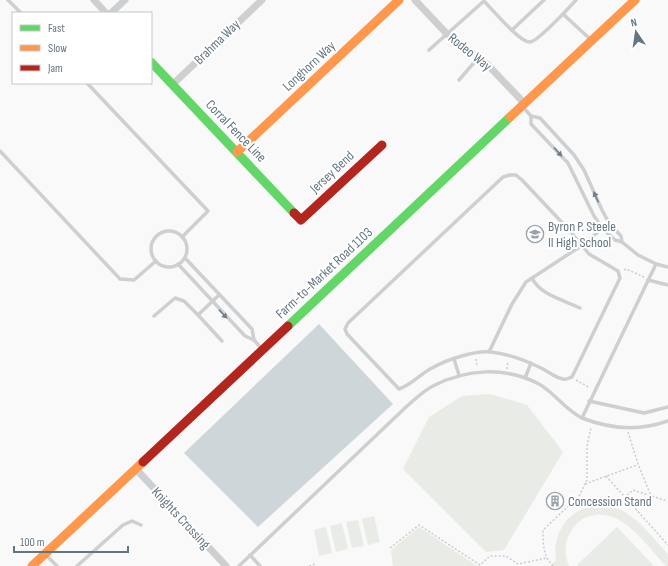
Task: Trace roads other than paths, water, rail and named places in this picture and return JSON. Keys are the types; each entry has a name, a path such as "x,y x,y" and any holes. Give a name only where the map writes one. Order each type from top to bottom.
{"main road":[{"name":"Longhorn Way","path":"237,152 399,0"},
{"name":"Farm-to-Market Road 1103","path":"32,566 635,0"},
{"name":"Corral Fence Line","path":"152,63 301,220"},
{"name":"Jersey Bend","path":"301,220 382,145"}],"street":[{"path":"94,0 105,12"},
{"path":"112,12 125,0"},
{"name":"Brahma Way","path":"172,85 262,0"},
{"name":"Rodeo Way","path":"415,0 447,34 487,64 523,105"},
{"name":"Knights Crossing","path":"136,469 226,566"}],"lane":[{"path":"8,0 20,12"},
{"path":"429,50 484,0 512,30 526,42 530,42 563,14 576,0"},
{"path":"512,30 544,0"},
{"path":"563,14 592,41"},
{"path":"459,80 478,58"},
{"path":"88,84 208,211 182,237"},
{"path":"523,105 532,116 540,118 574,155 584,170 609,223 621,236 622,242"},
{"path":"532,116 531,124 568,163 594,216 602,228 615,240 622,242 638,255 656,264 668,267"},
{"path":"0,151 120,279 134,280 156,261"},
{"path":"516,175 522,180 570,231 581,246 589,254 618,271 620,278 572,377 563,379 557,377 530,363 511,356 489,352 474,353 432,367 407,387 398,389 347,334 345,329 352,319 503,177 516,175"},
{"path":"489,352 512,304 526,282 581,246 609,223"},
{"path":"167,232 178,234 182,237 187,247 184,258 178,264 170,267 164,266 156,261 152,253 152,247 157,236 167,232"},
{"path":"184,258 252,329 254,340"},
{"path":"178,264 245,336 254,340 263,350"},
{"path":"582,418 594,390 656,264"},
{"path":"532,278 536,286 543,291 580,308"},
{"path":"648,280 668,285"},
{"path":"198,315 219,295"},
{"path":"154,316 175,298 184,301 222,341"},
{"path":"454,359 459,375"},
{"path":"525,378 530,363"},
{"path":"239,566 406,407 431,387 459,375 478,371 525,378 540,384 572,413 591,422 628,428 646,428 668,421"},
{"path":"589,401 644,413 668,407"},
{"path":"77,566 123,525 132,521 141,525"},
{"path":"46,554 57,566"},
{"path":"250,555 260,566"}],"place":[{"name":"Byron P. Steele II High School","path":"535,234"},
{"name":"Concession Stand","path":"555,501"}]}
